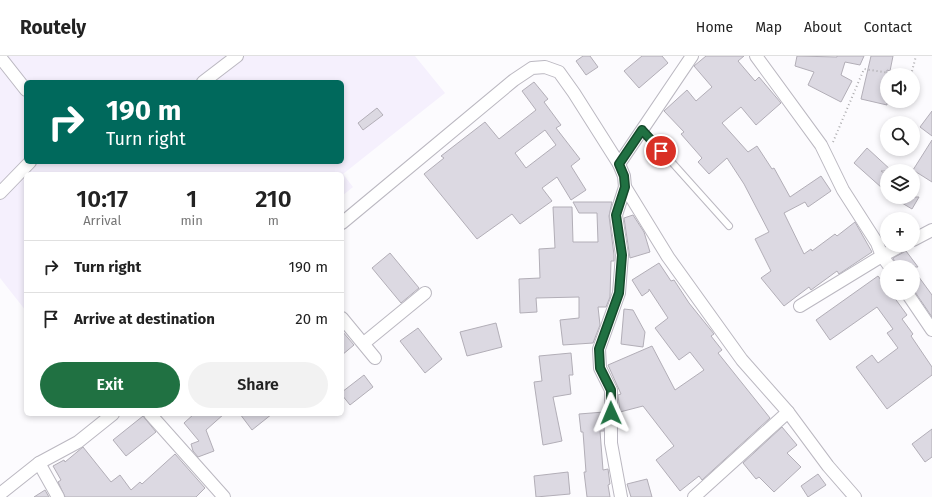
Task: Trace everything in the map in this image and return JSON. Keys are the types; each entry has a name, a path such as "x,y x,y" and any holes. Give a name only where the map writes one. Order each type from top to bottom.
{"street":[{"path":"206,80 237,56"},
{"path":"619,164 692,56"},
{"path":"756,56 821,145 843,190 877,243 885,260"},
{"path":"0,57 24,87"},
{"path":"344,221 514,80 532,68 545,67 559,72 619,164 624,176 625,187 616,215 622,255 619,293 599,349 600,368 611,390 611,443 621,497"},
{"path":"0,193 28,164"},
{"path":"625,187 668,257 742,360 788,412 828,466 855,497"},
{"path":"920,236 932,230"},
{"path":"800,306 889,252"},
{"path":"364,343 425,293"},
{"path":"912,300 932,330"},
{"path":"344,320 375,358"},
{"path":"694,497 788,412"},
{"path":"0,494 39,464 78,442 110,416"},
{"path":"152,416 224,497"},
{"path":"39,464 58,497"}],"lane":[{"path":"642,130 729,226"}],"path":[{"path":"913,68 916,56"},
{"path":"826,156 864,69 880,72"}],"shaded area":[{"path":"0,56 415,56 445,93 344,173 344,172 24,172 24,308 0,278"},
{"path":"344,175 353,187 344,194"}],"building":[{"path":"583,56 590,56 598,67 586,75 576,61"},
{"path":"642,56 662,56 668,63 639,88 624,71"},
{"path":"706,56 744,56 738,61 755,81 759,77 781,103 756,125 741,107 722,123 748,152 757,146 772,169 774,168 790,197 821,176 831,191 808,207 805,202 784,213 804,254 811,249 812,251 835,234 837,236 855,222 872,252 839,274 837,271 811,290 809,287 784,306 761,278 771,271 755,239 769,232 744,184 727,158 709,174 698,162 702,158 681,134 684,132 664,111 687,90 696,101 712,87 694,66"},
{"path":"797,56 864,56 860,65 845,62 841,75 852,81 841,102 808,85 814,72 795,66"},
{"path":"871,56 893,56 891,68 880,68 880,103 861,99"},
{"path":"534,82 548,99 544,102 561,125 556,128 580,159 571,166 586,190 571,200 557,177 542,188 552,201 520,224 512,214 477,239 424,174 444,158 441,156 485,122 499,139 536,110 522,91","holes":["545,130 556,145 526,168 515,153"]},
{"path":"377,108 383,115 363,130 358,123"},
{"path":"932,111 932,136 920,127"},
{"path":"932,140 932,182 920,174 920,164 917,164"},
{"path":"867,148 884,164 880,164 880,186 854,163"},
{"path":"573,202 612,202 609,216 614,261 611,261 610,297 606,307 598,307 600,325 593,343 563,345 560,320 579,318 579,297 536,298 537,312 520,313 519,279 540,278 539,249 555,248 553,207 572,207 573,242 598,242 597,213 579,213"},
{"path":"904,204 915,204 912,209"},
{"path":"633,215 644,232 650,252 630,258 624,218"},
{"path":"907,252 913,260 894,260 893,258"},
{"path":"390,253 419,288 401,303 372,268"},
{"path":"659,263 671,281 674,280 689,303 714,334 711,336 722,350 718,353 770,418 702,480 699,476 680,491 656,460 674,446 643,406 620,412 618,395 621,394 608,365 652,346 675,390 704,370 690,352 679,360 655,328 668,318 649,289 649,291 642,296 632,280"},
{"path":"878,276 880,279 880,300 896,300 907,315 902,319 913,334 911,336 932,367 932,375 887,409 856,367 872,355 878,363 898,348 887,333 893,329 877,307 830,340 816,320"},
{"path":"920,279 932,295 932,317 920,299"},
{"path":"624,309 633,310 645,332 643,347 621,344"},
{"path":"496,323 502,347 467,356 460,332"},
{"path":"418,328 442,359 425,373 400,341"},
{"path":"344,333 354,345 344,353"},
{"path":"571,353 573,375 569,375 571,394 553,397 562,441 543,445 534,382 542,381 539,356"},
{"path":"364,375 373,387 350,405 344,398 344,390"},
{"path":"604,412 604,431 600,431 603,470 608,469 610,497 587,497 584,472 586,472 583,432 581,432 579,414"},
{"path":"143,416 156,432 126,456 113,440"},
{"path":"192,416 222,416 206,430 214,451 198,457 193,451 191,444 199,441 184,423"},
{"path":"242,416 270,416 252,430"},
{"path":"782,427 797,445 787,453 801,467 774,492 759,477 756,479 743,463"},
{"path":"932,429 932,457 925,462 912,444"},
{"path":"83,447 111,482 120,475 131,490 140,482 142,484 175,454 205,488 196,497 65,497 58,482 61,480 53,466 64,460 65,462"},
{"path":"568,472 570,494 536,497 534,476"},
{"path":"818,474 826,485 808,497 801,486"},
{"path":"647,479 652,497 631,497 627,484"},
{"path":"45,490 49,497 34,497"}],"route":[{"path":"611,413 611,390 600,368 599,349 619,293 622,255 616,215 625,187 624,176 619,164 642,130 661,151"}]}
